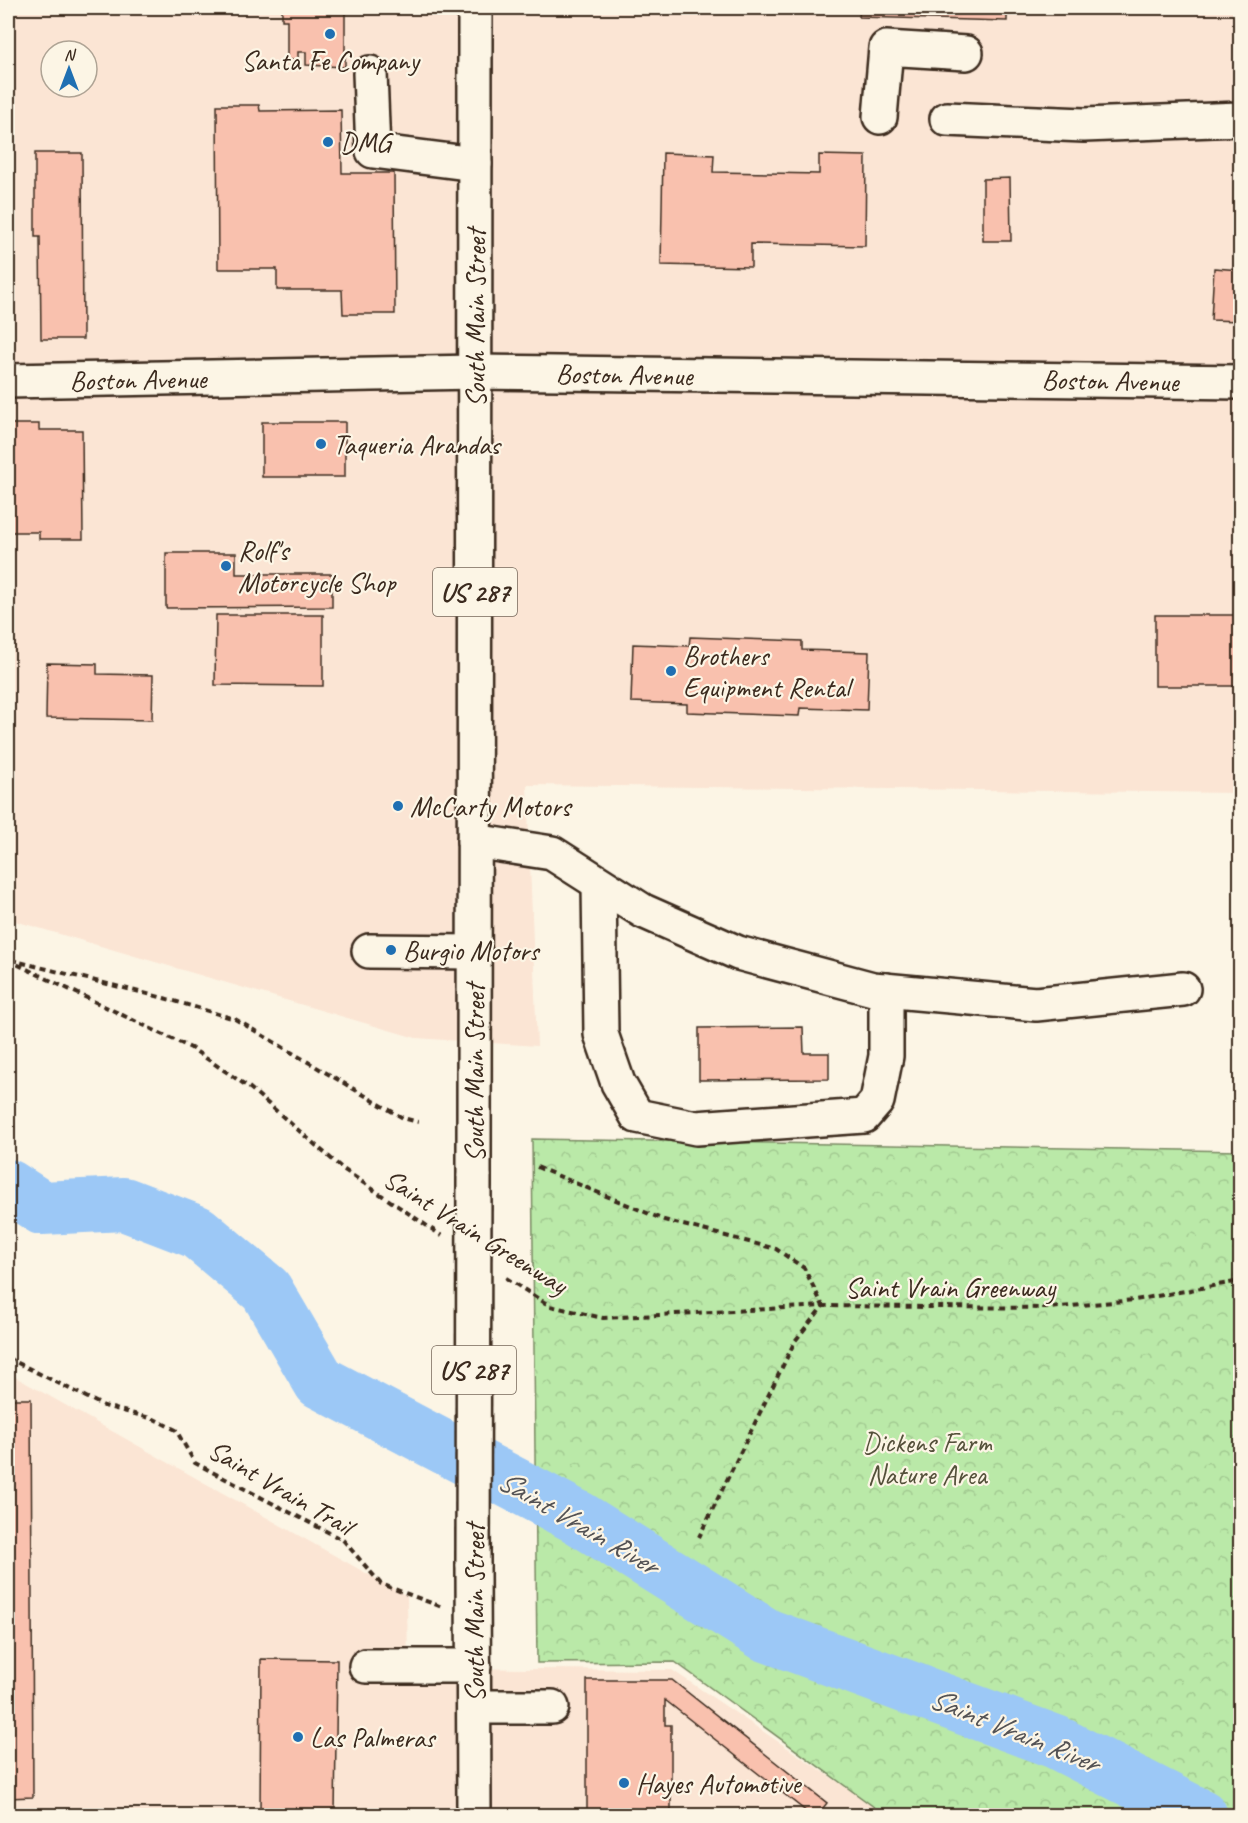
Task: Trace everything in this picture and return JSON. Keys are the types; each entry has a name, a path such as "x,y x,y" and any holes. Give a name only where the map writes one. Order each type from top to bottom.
{"main road":[{"name":"South Main Street","path":"474,1815 475,8"},
{"path":"880,117 886,48 966,52"},
{"path":"370,73 373,151 475,164"},
{"path":"947,119 1084,125 1240,119"},
{"name":"Boston Avenue","path":"8,381 475,372 1240,382"},
{"path":"474,841 552,853 643,911 738,953 873,989 1036,1004 1183,989"},
{"path":"599,884 601,1034 618,1083 636,1116 696,1128 864,1116 877,1101 886,1056 886,990"},
{"path":"369,951 475,952"},
{"path":"366,1666 474,1666"},
{"path":"474,1707 552,1707"}],"path":[{"path":"8,960 164,998 235,1019 403,1118 418,1122"},
{"name":"Saint Vrain Greenway","path":"8,960 190,1048 250,1088 344,1170 443,1237"},
{"path":"537,1167 664,1220 776,1249 804,1268 823,1306 795,1341 699,1537"},
{"name":"Saint Vrain Greenway","path":"501,1275 550,1306 603,1318 823,1306 1049,1308 1135,1300 1240,1281"},
{"name":"Saint Vrain Trail","path":"8,1358 105,1406 154,1419 176,1430 195,1463 343,1540 381,1584 473,1619"}],"shaded area":[{"path":"8,8 1240,8 1240,793 527,785 537,1046 416,1038 8,919"},
{"path":"8,1373 407,1596 408,1668 672,1670 887,1815 8,1815"}],"green space":[{"name":"Dickens Farm Nature Area","path":"532,1139 1240,1151 1240,1815 885,1815 675,1662 537,1663"}],"building":[{"path":"345,8 345,67 306,65 306,52 298,52 298,60 287,60 287,20 282,20 282,9"},
{"path":"860,8 1007,8 1007,21 859,17"},
{"path":"217,105 259,105 260,111 341,110 342,173 394,173 395,314 343,314 342,290 277,290 277,269 218,269"},
{"path":"35,153 82,153 83,339 41,339 40,237 35,237"},
{"path":"663,153 714,155 713,172 819,174 819,155 866,156 865,246 751,244 751,267 661,265"},
{"path":"1010,178 1011,241 983,241 983,179"},
{"path":"1214,268 1240,270 1240,321 1211,320"},
{"path":"262,422 345,422 345,477 262,477"},
{"path":"8,424 39,424 39,430 82,430 83,539 39,539 39,532 8,532"},
{"path":"166,553 236,553 236,574 332,574 332,607 166,608"},
{"path":"216,615 323,615 323,686 215,685"},
{"path":"1155,615 1240,615 1240,686 1155,686"},
{"path":"690,637 802,641 802,650 869,652 867,710 800,708 799,716 687,712 687,704 631,702 633,644 689,646"},
{"path":"47,663 97,664 97,674 153,675 152,720 46,718"},
{"path":"803,1027 804,1053 829,1053 829,1079 699,1080 699,1028"},
{"path":"8,1399 31,1399 33,1797 8,1798"},
{"name":"Las Palmeras","path":"261,1659 337,1660 335,1815 260,1815"},
{"path":"587,1680 672,1680 827,1803 817,1816 812,1816 665,1700 665,1725 671,1725 671,1816 587,1816"}],"waterway":[{"name":"Saint Vrain River","path":"8,1186 42,1208 124,1204 197,1232 266,1290 320,1382 579,1518 766,1635 1056,1742 1201,1816"}],"place":[{"name":"Santa Fe Company","path":"330,34"},
{"name":"DMG","path":"328,142"},
{"name":"Taqueria Arandas","path":"321,444"},
{"name":"Rolf's Motorcycle Shop","path":"226,566"},
{"name":"Brothers Equipment Rental","path":"671,671"},
{"name":"McCarty Motors","path":"398,806"},
{"name":"Burgio Motors","path":"391,950"},
{"name":"Las Palmeras","path":"298,1737"},
{"name":"Hayes Automotive","path":"624,1783"}]}
